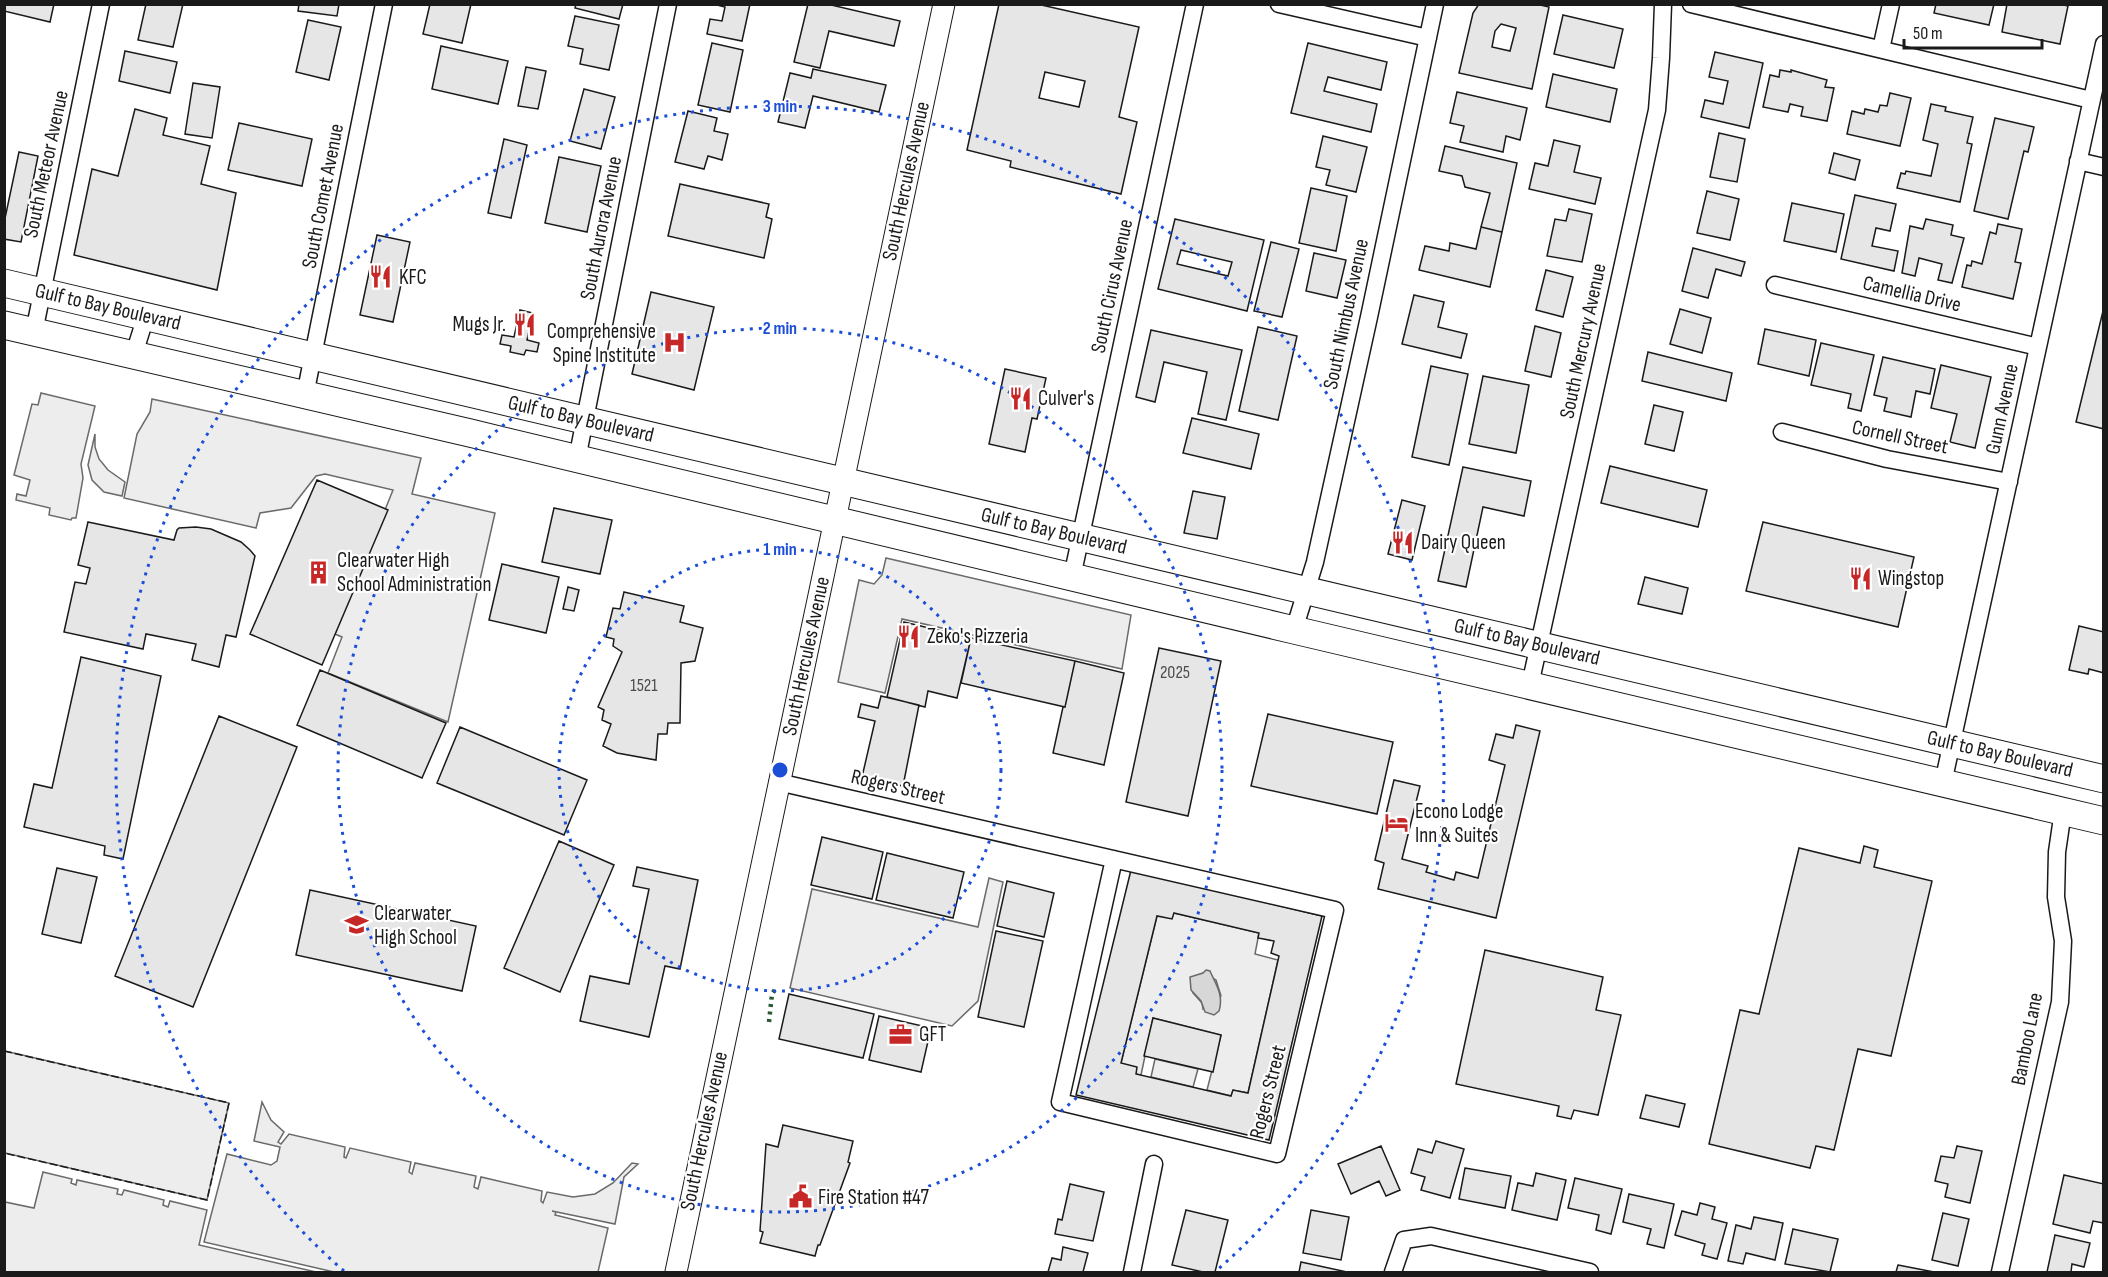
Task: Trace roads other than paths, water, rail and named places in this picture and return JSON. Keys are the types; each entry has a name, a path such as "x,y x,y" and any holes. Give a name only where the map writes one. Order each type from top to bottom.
{"main road":[{"name":"Gulf to Bay Boulevard","path":"4,283 2103,779"},
{"name":"Gulf to Bay Boulevard","path":"4,325 2103,820"}],"street":[{"name":"South Meteor Avenue","path":"34,332 101,4"},
{"name":"South Comet Avenue","path":"305,395 315,356 384,4"},
{"name":"South Aurora Avenue","path":"577,459 668,4"},
{"name":"South Hercules Avenue","path":"676,1272 944,4"},
{"name":"South Cirus Avenue","path":"1072,577 1195,4"},
{"path":"1279,4 1428,38"},
{"name":"South Nimbus Avenue","path":"1294,630 1315,562 1435,4"},
{"name":"South Mercury Avenue","path":"1530,685 1657,110 1663,4"},
{"path":"1691,4 2091,100"},
{"path":"1881,49 1891,4"},
{"name":"Gunn Avenue","path":"1944,783 2103,44"},
{"path":"2078,161 2103,167"},
{"name":"Camellia Drive","path":"1775,285 2038,347"},
{"path":"134,354 146,316"},
{"name":"Cornell Street","path":"1782,432 1887,459 2008,482"},
{"name":"Rogers Street","path":"778,782 1114,859 1335,910 1277,1154 1060,1102 1114,859"},
{"name":"Bamboo Lane","path":"2000,1272 2060,1002 2063,940 2056,897 2057,852 2063,811"},
{"path":"1132,1272 1154,1164"},
{"path":"1393,1272 1404,1240 1431,1236 1590,1272"}],"place":[{"name":"KFC","path":"381,277"},
{"name":"Mugs Jr.","path":"524,324"},
{"name":"Comprehensive Spine Institute","path":"674,343"},
{"name":"Culver's","path":"1020,398"},
{"name":"Dairy Queen","path":"1403,542"},
{"name":"Clearwater High School Administration","path":"319,572"},
{"name":"Wingstop","path":"1860,578"},
{"name":"Zeko's Pizzeria","path":"909,636"},
{"name":"Econo Lodge Inn & Suites","path":"1397,823"},
{"name":"Clearwater High School","path":"356,925"},
{"name":"GFT","path":"901,1034"},
{"name":"Fire Station #47","path":"800,1197"}]}
